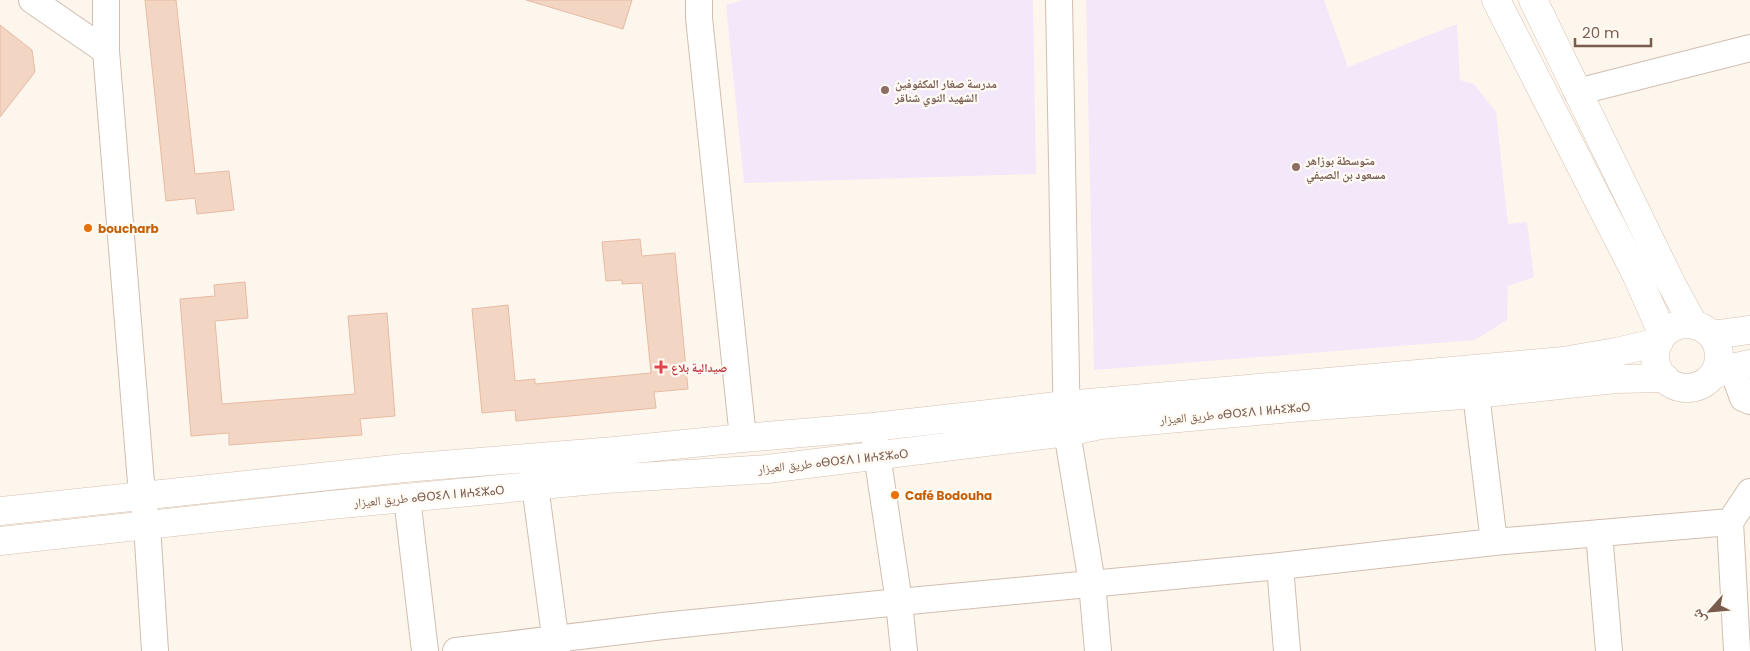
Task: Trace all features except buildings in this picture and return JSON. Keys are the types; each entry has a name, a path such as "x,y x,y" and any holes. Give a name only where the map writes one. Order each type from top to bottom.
{"main road":[{"path":"1496,0 1637,276 1661,338 1656,351 1656,361 1659,370 1665,378 1676,385 1689,388 1702,384 1731,369"},
{"path":"1532,0 1672,285 1703,330 1717,344 1718,366 1731,369"},
{"name":"طريق العيزار ⴰⴱⵔⵉⴷ ⵏ ⵍⵄⵉⵣⴰⵔ","path":"0,511 404,468 873,427 1066,405 1563,360 1616,352 1661,338 1678,325 1703,330"},
{"path":"1703,330 1750,330"},
{"name":"طريق العيزار ⴰⴱⵔⵉⴷ ⵏ ⵍⵄⵉⵣⴰⵔ","path":"0,541 331,505 606,479 767,469 1067,432 1101,425 1476,394 1615,379 1665,378"},
{"path":"328,476 331,505"}],"street":[{"path":"32,0 106,51"},
{"path":"106,0 106,51 142,495 147,525 155,651"},
{"path":"700,0 699,18 743,438"},
{"path":"1059,0 1067,432 1092,583 1098,651"},
{"path":"1577,92 1750,48"},
{"path":"1731,369 1748,404"},
{"path":"1476,394 1494,542"},
{"path":"873,427 899,602 904,651"},
{"path":"531,458 557,645"},
{"path":"1737,651 1730,522 1750,492"},
{"path":"407,498 424,651"},
{"path":"456,651 557,645 899,602 1280,566 1494,542 1730,522"},
{"path":"1599,533 1609,651"},
{"path":"1280,566 1288,651"}],"shaded area":[{"name":"مدرسة صغار المكفوفين الشهيد النوي شناقر","path":"743,0 1033,0 1036,174 744,183 726,5"},
{"name":"متوسطة بوزاهر مسعود بن الصيفي","path":"1086,0 1324,0 1348,67 1457,24 1460,80 1474,84 1496,112 1508,224 1527,222 1534,277 1508,286 1507,320 1475,340 1094,370"}],"place":[{"name":"مدرسة صغار المكفوفين الشهيد النوي شناقر","path":"885,90"},
{"name":"متوسطة بوزاهر مسعود بن الصيفي","path":"1296,167"},
{"name":"boucharb","path":"88,228"},
{"name":"صيدالية بلاع","path":"661,367"},
{"name":"Café Bodouha","path":"895,495"}]}
